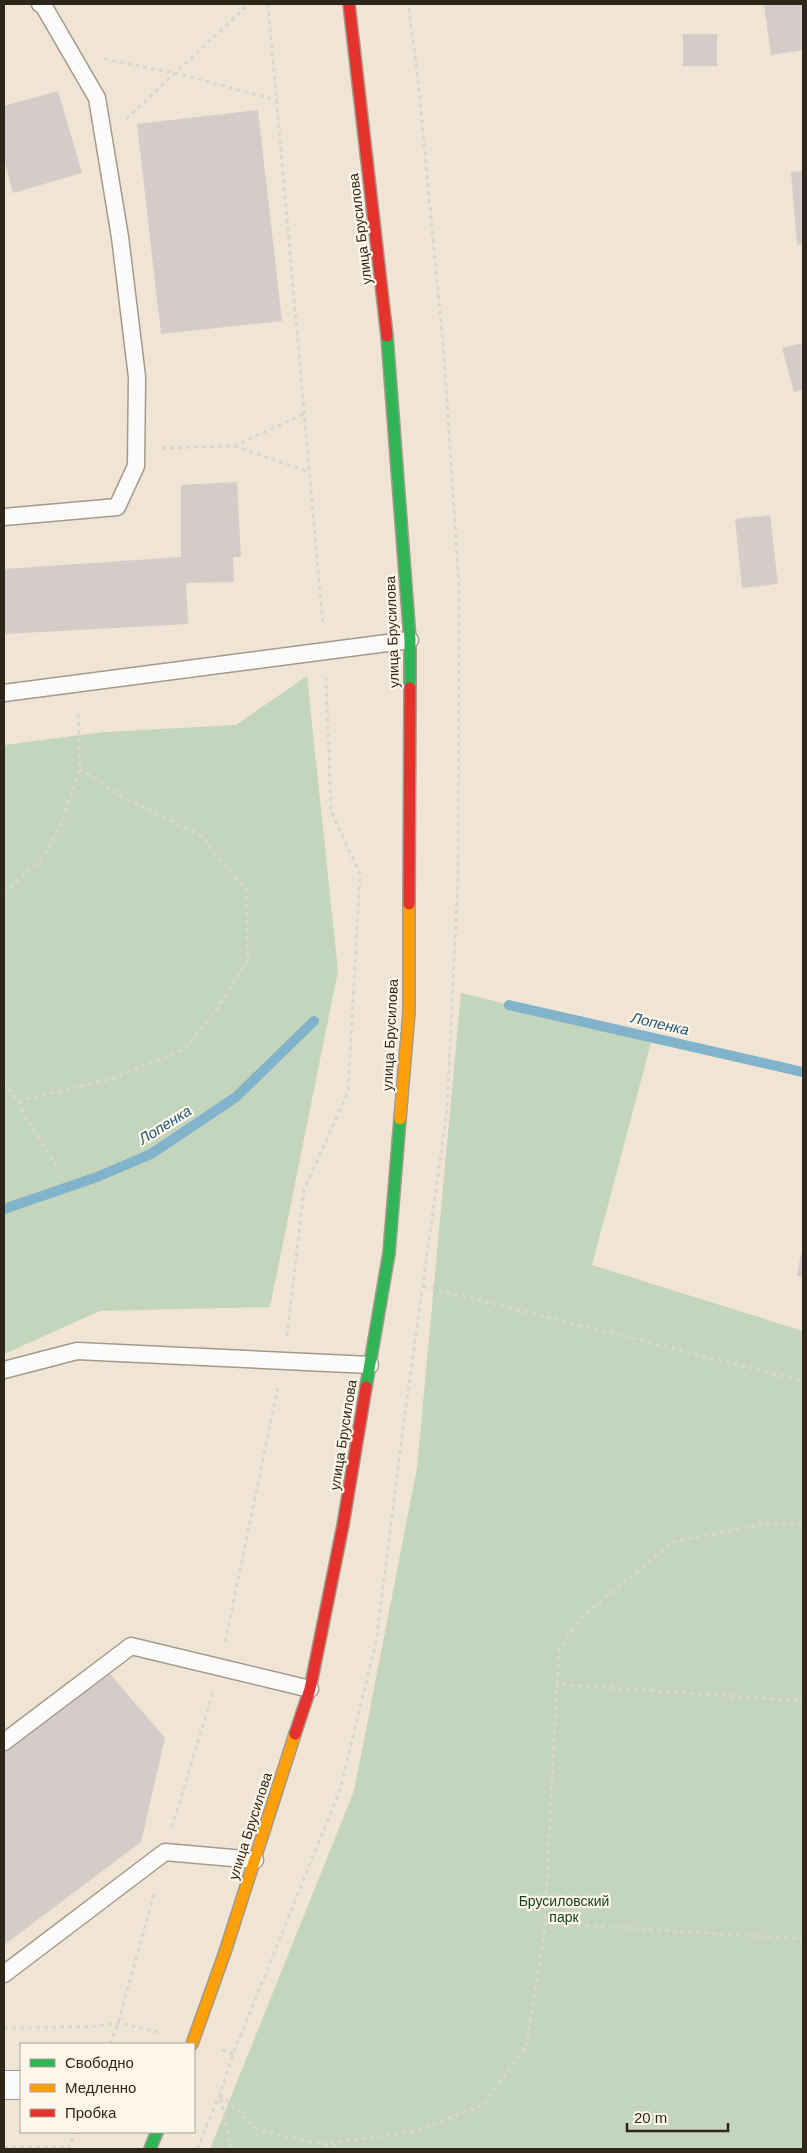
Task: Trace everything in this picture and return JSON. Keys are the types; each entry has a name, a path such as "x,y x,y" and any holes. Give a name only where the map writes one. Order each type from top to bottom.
{"street":[{"name":"улица Брусилова","path":"192,2043 255,1860 310,1689 343,1525 389,1254 409,1012 410,640 390,358 349,4"},
{"path":"4,2085 20,2085"},
{"path":"150,2149 157,2133"}],"lane":[{"path":"4,517 117,507 136,466 136,376 120,237 97,98 43,5 40,4"},
{"path":"4,693 410,640"},
{"path":"4,1370 77,1351 370,1365"},
{"path":"4,1742 131,1646 310,1689"},
{"path":"4,1974 165,1852 255,1860"}],"path":[{"path":"104,140 249,4"},
{"path":"110,2043 220,1668 284,1361 304,1190 348,1092 360,874 331,811 326,651 268,4"},
{"path":"70,52 175,73 276,100"},
{"path":"234,446 304,414"},
{"path":"136,448 234,446 310,472"},
{"path":"4,893 44,856 62,822 80,769 77,683"},
{"path":"18,1101 111,1079 185,1049 217,1009 248,960 246,889 200,835 122,797 80,769"},
{"path":"4,1082 18,1101 25,1116 59,1171"},
{"path":"422,1286 803,1381"},
{"path":"323,2144 411,2132 483,2105 526,2047 545,1923 559,1649 582,1617 673,1542 764,1524 803,1525"},
{"path":"557,1684 803,1701"},
{"path":"545,1923 803,1939"},
{"path":"4,2028 88,2027 118,2022"},
{"path":"231,2149 220,2094 260,2131 347,2149"},
{"path":"4,2147 68,2148 75,2133"}],"green space":[{"path":"307,676 338,971 270,1307 100,1311 4,1354 4,745 104,732 236,725"},
{"name":"Брусиловский парк","path":"461,993 652,1039 592,1265 803,1331 803,2149 210,2149 354,1791 417,1468"}],"building":[{"path":"764,4 803,4 803,50 771,55"},
{"path":"683,34 717,34 717,66 683,66"},
{"path":"58,91 82,173 13,193 4,160 4,106"},
{"path":"258,110 282,321 161,334 137,124"},
{"path":"803,171 803,244 797,245 791,172"},
{"path":"803,343 803,390 794,392 782,348"},
{"path":"237,482 241,557 233,557 234,582 186,583 188,624 4,634 4,569 181,557 181,485"},
{"path":"770,515 778,584 742,588 735,519"},
{"path":"803,1249 803,1277 797,1276"},
{"path":"110,1674 165,1738 141,1842 4,1945 4,1751"}],"waterway":[{"name":"Лопенка","path":"509,1005 803,1072"},
{"name":"Лопенка","path":"4,1209 97,1177 151,1154 236,1097 314,1021"}],"traffic: fast":[{"path":"387,336 410,640 410,688"},
{"path":"366,1387 389,1253 400,1119"},
{"path":"150,2149 157,2133"}],"traffic: slow":[{"path":"400,1119 409,1012 409,904"},
{"path":"192,2043 225,1952 295,1734"}],"traffic: jam":[{"path":"349,4 387,336"},
{"path":"409,904 410,688"},
{"path":"295,1734 310,1689 343,1525 366,1387"}]}
